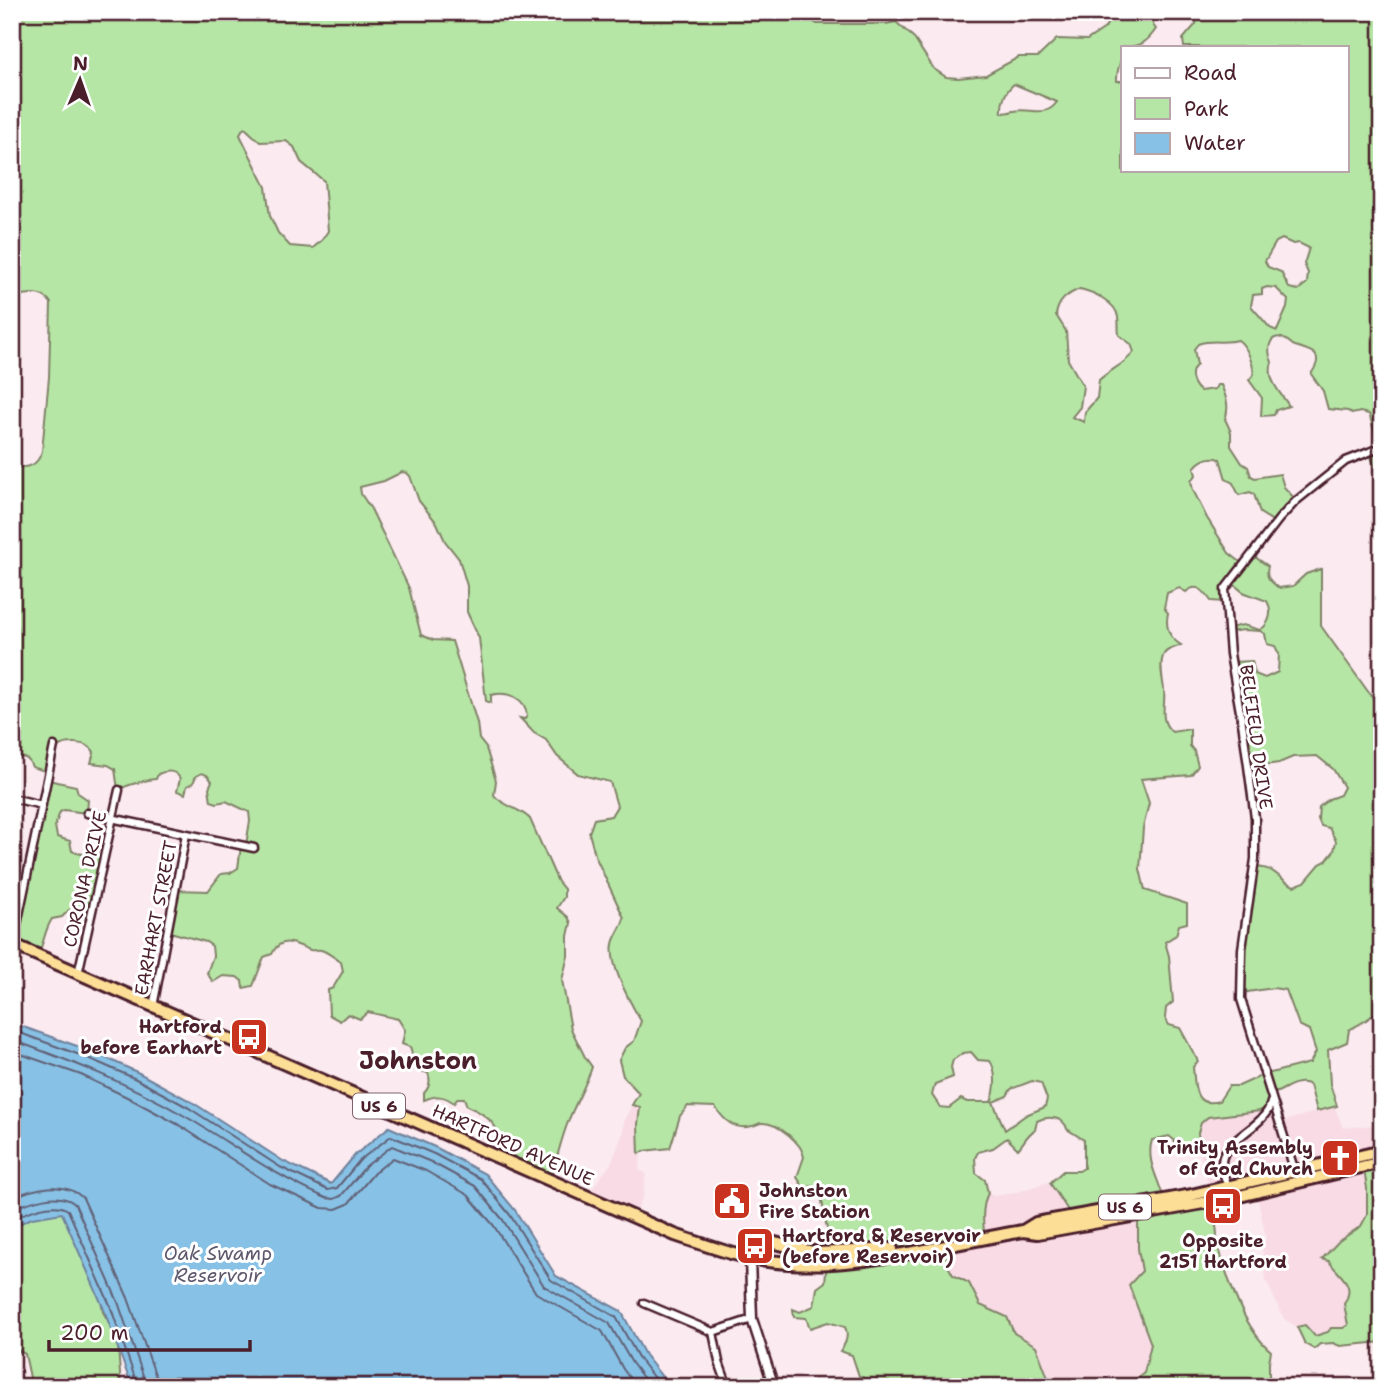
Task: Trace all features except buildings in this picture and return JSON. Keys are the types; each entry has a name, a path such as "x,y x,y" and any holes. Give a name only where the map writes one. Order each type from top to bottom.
{"highway":[{"name":"HARTFORD AVENUE","path":"13,944 675,1235 750,1258 797,1263 855,1261 1023,1231 1038,1233 1382,1162"},
{"name":"HARTFORD AVENUE","path":"1229,1192 1295,1172 1382,1151"},
{"path":"750,1258 762,1247 781,1243 818,1253 926,1249"}],"street":[{"name":"BELFIELD DRIVE","path":"1295,1172 1241,999 1242,949 1255,859 1255,818 1230,654 1225,589 1296,501 1346,461 1382,447"},
{"path":"13,944 54,746"},
{"name":"CORONA DRIVE","path":"78,974 119,790"},
{"path":"12,798 42,805"},
{"path":"87,813 254,848"},
{"name":"EARHART STREET","path":"153,1007 186,834"},
{"path":"1229,1192 1221,1164 1224,1153 1266,1115 1272,1100"},
{"path":"750,1258 752,1320 774,1387"},
{"path":"644,1303 713,1332 752,1320"},
{"path":"713,1332 719,1362 728,1387"}],"shaded area":[{"path":"632,1105 640,1107 639,1170 646,1173 643,1196 634,1217 590,1195 611,1164 623,1133 624,1121"},
{"path":"1274,1106 1281,1122 1334,1106 1343,1128 1376,1125 1381,1159 1363,1164 1367,1188 1367,1215 1361,1226 1339,1241 1329,1261 1350,1287 1344,1304 1348,1325 1315,1336 1305,1325 1297,1327 1284,1319 1266,1280 1262,1246 1266,1238 1253,1187 1211,1196 1199,1149 1201,1123 1208,1117 1260,1111"},
{"path":"1049,1182 1075,1222 1138,1212 1138,1249 1142,1271 1137,1311 1151,1344 1144,1374 1126,1387 1056,1387 1048,1378 1036,1346 1014,1333 1007,1317 980,1305 969,1283 953,1275 948,1266 945,1249 984,1232 981,1225 988,1193 994,1196 1014,1193"}],"green space":[{"path":"12,12 799,12 817,24 896,22 913,37 934,69 946,77 958,78 986,75 1019,57 1038,57 1057,39 1087,40 1105,28 1113,12 1155,12 1153,25 1156,29 1149,38 1134,46 1121,46 1117,81 1121,81 1121,172 1348,172 1348,46 1184,46 1183,39 1196,24 1197,12 1382,12 1382,473 1377,473 1370,454 1379,446 1369,414 1328,409 1323,391 1311,374 1317,361 1315,354 1280,338 1270,343 1272,380 1289,406 1276,410 1274,415 1261,416 1262,398 1249,380 1254,374 1251,360 1238,340 1198,344 1194,349 1197,365 1192,374 1193,382 1200,391 1215,389 1217,385 1221,385 1227,402 1225,419 1231,432 1231,446 1242,463 1255,478 1280,474 1284,487 1296,500 1276,523 1260,513 1254,494 1250,492 1239,495 1233,483 1226,479 1220,459 1209,458 1194,468 1196,475 1191,481 1207,518 1229,553 1243,564 1252,555 1268,566 1269,579 1279,588 1293,586 1306,574 1321,569 1321,626 1382,711 1382,1003 1372,1016 1349,1030 1347,1042 1328,1050 1330,1084 1337,1106 1317,1111 1310,1085 1295,1084 1272,1094 1271,1100 1260,1111 1208,1117 1201,1123 1198,1133 1200,1150 1191,1146 1177,1150 1174,1140 1169,1136 1152,1140 1150,1148 1152,1165 1165,1204 1204,1198 1216,1225 1217,1242 1231,1287 1253,1330 1271,1351 1269,1387 1126,1387 1144,1373 1151,1344 1129,1285 1142,1271 1138,1249 1138,1212 1075,1221 1050,1183 1063,1171 1079,1171 1084,1168 1084,1140 1059,1120 1051,1118 1037,1121 1035,1130 1018,1149 1007,1138 993,1148 978,1152 975,1158 976,1173 985,1180 988,1193 983,1210 985,1240 945,1248 948,1266 953,1275 969,1283 980,1305 1007,1317 1014,1333 1036,1346 1048,1378 1056,1387 867,1387 865,1379 859,1376 852,1355 840,1351 846,1339 845,1327 828,1322 810,1328 806,1318 794,1317 793,1309 800,1312 814,1306 817,1288 825,1282 829,1240 820,1190 812,1186 804,1188 797,1177 804,1157 794,1140 769,1124 735,1126 715,1107 688,1106 680,1116 670,1148 639,1154 640,1107 632,1105 639,1093 623,1076 619,1060 625,1048 634,1041 641,1021 614,962 613,944 624,918 596,858 589,833 594,819 611,816 617,806 610,782 578,774 557,756 546,740 534,733 520,718 525,719 527,716 526,709 515,697 497,694 491,695 491,703 486,701 479,638 467,612 467,586 459,559 445,541 437,523 419,501 407,473 402,472 384,481 360,487 361,494 409,588 421,635 433,640 452,641 477,723 479,739 486,748 496,781 494,795 530,819 558,882 564,889 564,897 557,908 571,923 568,956 562,980 571,1029 592,1067 565,1129 551,1180 497,1157 500,1139 498,1132 489,1119 467,1106 464,1098 458,1098 454,1103 440,1097 424,1100 429,1076 428,1073 413,1069 410,1047 402,1044 405,1030 398,1019 368,1012 360,1019 348,1014 340,1021 329,1015 328,990 333,988 343,971 341,962 329,954 284,943 272,954 264,957 253,986 243,988 242,981 237,977 223,976 213,982 207,973 213,956 212,946 170,932 177,890 208,891 221,874 238,868 241,846 246,845 249,812 226,801 211,801 209,788 212,781 202,773 187,786 185,794 177,791 180,779 171,772 158,774 156,779 118,790 115,769 108,765 91,763 94,752 81,744 69,743 58,747 52,755 48,772 32,767 25,758 12,757 12,467 31,465 42,451 49,377 51,303 43,296 29,294 12,297","holes":["1014,84 1057,102 1047,110 1002,113 1003,101","245,128 260,142 286,141 294,147 301,162 324,181 328,231 313,248 290,246 278,233 270,216 266,187 240,135","1282,239 1309,248 1304,264 1308,273 1307,283 1298,290 1289,288 1281,272 1268,267 1265,261 1276,242","1276,288 1288,300 1277,331 1270,328 1251,306 1253,295 1262,294 1262,289","1080,289 1109,302 1116,312 1119,335 1131,344 1134,352 1099,380 1097,398 1085,412 1084,422 1072,417 1080,407 1083,386 1068,360 1066,331 1056,315 1061,302","1231,582 1243,592 1267,601 1270,613 1268,621 1260,630 1243,625 1229,628 1228,632 1260,631 1265,634 1267,644 1275,646 1279,654 1278,672 1265,678 1255,674 1252,661 1233,662 1249,767 1279,763 1293,757 1317,756 1333,769 1344,787 1340,795 1319,807 1318,819 1321,826 1329,828 1336,841 1334,851 1305,882 1294,886 1273,871 1254,867 1241,993 1273,988 1286,990 1299,1025 1309,1030 1316,1052 1310,1063 1263,1075 1239,1086 1229,1086 1219,1101 1210,1102 1204,1101 1197,1094 1193,1067 1198,1061 1180,1028 1169,1025 1165,1018 1166,1008 1173,1002 1169,956 1165,942 1176,935 1179,925 1187,923 1187,904 1145,890 1140,869 1143,828 1149,803 1141,779 1191,775 1198,766 1190,746 1190,729 1172,732 1164,717 1162,660 1166,652 1181,645 1173,639 1168,627 1168,613 1164,608 1167,593 1179,588 1186,592 1197,588 1211,601 1224,602","971,1052 978,1060 990,1061 995,1081 991,1102 967,1102 961,1099 949,1108 940,1107 932,1095 935,1084 953,1077 953,1060 963,1053","1032,1081 1041,1083 1047,1099 1045,1107 1026,1115 1005,1130 993,1102 1007,1096 1011,1089"]},
{"path":"48,780 76,786 78,793 88,800 87,813 64,810 60,812 55,826 57,837 70,841 72,851 76,853 106,855 106,859 95,917 82,916 69,910 62,917 52,919 38,954 15,945"},
{"path":"1382,1159 1382,1342 1340,1346 1333,1343 1320,1344 1314,1349 1305,1344 1297,1327 1305,1325 1315,1336 1328,1332 1331,1328 1348,1325 1344,1304 1349,1291 1348,1285 1329,1261 1322,1259 1339,1241 1361,1226 1367,1215 1367,1188 1363,1164"},
{"path":"63,1206 99,1286 103,1312 114,1331 121,1387 32,1387 25,1354 12,1347 12,1230 28,1213"}],"water":[{"name":"Oak Swamp Reservoir","path":"12,1023 91,1051 139,1073 192,1102 283,1161 331,1184 355,1155 389,1127 437,1148 485,1174 515,1210 556,1276 621,1311 645,1355 670,1387 132,1387 103,1307 62,1213 32,1218 12,1227"}],"place":[{"name":"Hartford before Earhart","path":"249,1037"},
{"name":"Trinity Assembly of God Church","path":"1340,1158"},
{"name":"Johnston Fire Station","path":"732,1201"},
{"name":"Opposite 2151 Hartford","path":"1223,1206"},
{"name":"Hartford & Reservoir (before Reservoir)","path":"755,1246"}],"district":[{"name":"Johnston","path":"418,1061"}]}
